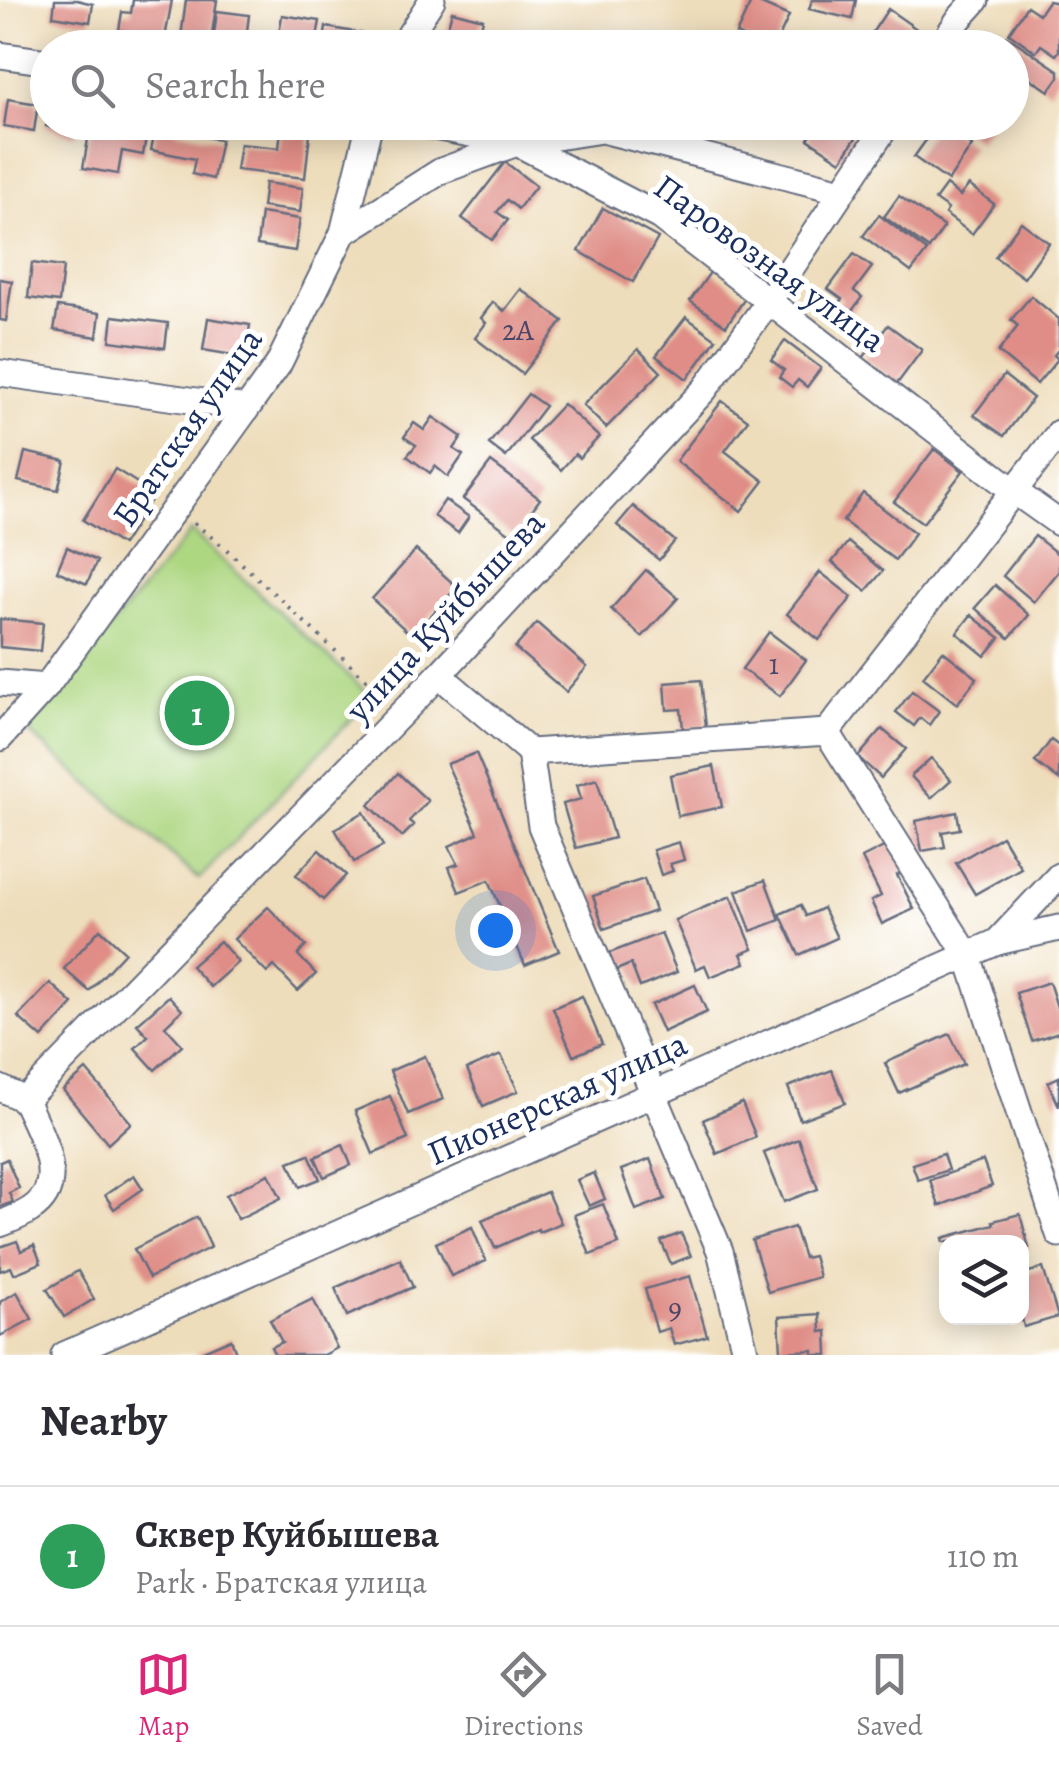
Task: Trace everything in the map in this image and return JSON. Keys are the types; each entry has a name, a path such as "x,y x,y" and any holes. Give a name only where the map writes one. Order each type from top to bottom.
{"street":[{"path":"413,30 432,0"},
{"path":"950,30 964,6"},
{"path":"0,55 30,59"},
{"name":"Братская улица","path":"0,738 46,688 278,365 343,233 366,140"},
{"name":"Паровозная улица","path":"497,140 517,144 660,217 1059,523"},
{"path":"343,233 440,171 517,144 541,140"},
{"path":"641,140 842,191"},
{"name":"улица Куйбышева","path":"25,1100 439,675 705,389 876,140"},
{"path":"0,373 246,408"},
{"path":"530,752 827,732 1059,433"},
{"path":"439,675 530,752 540,826 720,1251 746,1355"},
{"path":"0,682 46,688"},
{"path":"827,732 968,956 1059,1234"},
{"name":"Пионерская улица","path":"64,1355 968,956 997,942 1059,876"},
{"path":"997,942 1059,928"},
{"path":"0,1088 25,1100 52,1170 48,1190 33,1209 0,1224"}],"path":[{"path":"173,510 225,548 370,683 408,707"}],"green space":[{"path":"191,531 372,697 199,879 25,729"}],"building":[{"path":"55,0 93,4 90,22 53,16"},
{"path":"133,0 172,0 166,30 119,30 122,12 131,13"},
{"path":"186,0 217,0 213,30 182,30"},
{"path":"752,0 789,16 782,30 738,30"},
{"path":"812,0 856,0 852,19 809,9"},
{"path":"1048,1 1059,3 1056,55 1041,45 1036,52 1029,47 1029,30 1011,30 1027,6 1039,14"},
{"path":"888,9 918,30 874,30"},
{"path":"217,11 249,15 247,30 215,30"},
{"path":"452,11 483,19 480,30 447,30"},
{"path":"282,15 320,21 318,30 280,30"},
{"path":"1029,51 1059,71 1049,91 1029,77"},
{"path":"8,99 30,103 30,130 4,126"},
{"path":"88,140 146,140 143,155 122,151 118,174 83,168"},
{"path":"153,140 221,140 213,179 192,174 195,159 151,150"},
{"path":"280,140 309,140 305,178 236,170 240,144 279,148"},
{"path":"810,140 854,140 841,161"},
{"path":"926,140 964,140 972,146 948,181 914,157"},
{"path":"505,162 536,186 518,209 507,200 497,212 508,220 492,240 462,218"},
{"path":"265,183 303,188 300,212 262,207"},
{"path":"946,185 960,196 969,185 994,204 972,234 945,214 948,209 935,200"},
{"path":"899,196 944,227 929,249 884,217"},
{"path":"603,208 658,238 633,282 579,251"},
{"path":"261,213 300,219 295,251 257,245"},
{"path":"879,215 927,251 911,272 863,236"},
{"path":"1021,222 1049,243 1024,278 995,257"},
{"path":"854,254 872,267 854,291 862,297 849,315 837,306 842,299 828,289"},
{"path":"32,263 63,267 59,302 28,298"},
{"path":"711,271 746,297 726,326 690,301"},
{"path":"0,279 12,281 6,321 0,320"},
{"path":"521,289 563,321 522,374 475,338 486,323 481,318 493,302 504,311"},
{"path":"1031,296 1059,319 1059,349 1054,355 1058,359 1037,384 998,352 1018,326 1011,320"},
{"path":"58,307 100,313 97,337 54,330"},
{"path":"113,316 168,323 165,348 110,341"},
{"path":"686,317 716,339 687,379 656,356"},
{"path":"208,318 250,325 245,357 203,350"},
{"path":"888,325 922,350 897,384 863,358"},
{"path":"785,341 821,368 807,387 798,380 792,387 779,377 784,370 771,360"},
{"path":"638,349 661,372 606,428 583,405"},
{"path":"1004,375 1033,398 1004,436 974,415"},
{"path":"528,394 545,406 506,457 489,444"},
{"path":"722,401 748,420 725,451 764,481 741,511 676,461"},
{"path":"563,404 599,437 561,470 529,440"},
{"path":"433,417 462,437 454,449 463,455 448,477 435,466 430,473 407,456 416,445 404,437 414,423 424,430"},
{"path":"934,449 963,471 923,523 894,502"},
{"path":"25,452 65,461 58,490 18,481"},
{"path":"491,462 540,499 513,536 463,499"},
{"path":"115,469 155,494 122,545 83,520"},
{"path":"863,493 915,533 895,560 843,521"},
{"path":"445,500 469,517 458,533 434,516"},
{"path":"633,506 675,541 659,560 617,525"},
{"path":"1035,536 1059,555 1059,571 1034,602 1003,576"},
{"path":"848,542 883,571 866,591 832,562"},
{"path":"67,547 97,561 87,584 57,571"},
{"path":"416,550 457,587 412,636 372,599"},
{"path":"646,570 678,598 642,637 611,609"},
{"path":"820,572 852,597 819,640 787,614"},
{"path":"995,585 1029,615 1009,638 975,608"},
{"path":"971,615 1000,638 985,656 957,633"},
{"path":"0,619 43,623 40,651 0,647"},
{"path":"537,623 587,667 566,692 515,648"},
{"path":"769,632 806,660 780,696 742,669"},
{"path":"943,651 977,678 957,704 923,677"},
{"path":"701,680 706,727 683,729 681,709 667,710 665,683"},
{"path":"912,691 939,711 929,725 920,718 914,726 896,712"},
{"path":"882,729 906,749 881,778 858,757"},
{"path":"1051,740 1059,746 1059,780 1035,762"},
{"path":"476,753 559,951 525,965 489,880 459,892 449,867 458,864 449,846 478,833 447,764"},
{"path":"931,758 951,780 931,798 911,776"},
{"path":"714,766 722,807 678,816 670,775"},
{"path":"398,773 428,801 409,821 414,825 402,837 369,805"},
{"path":"597,779 614,838 576,848 563,804 581,799 577,785"},
{"path":"364,812 383,846 354,862 335,829"},
{"path":"957,812 960,829 942,832 945,847 922,851 916,821"},
{"path":"1002,836 1021,868 975,894 956,863"},
{"path":"679,842 684,860 670,864 673,871 661,875 653,850"},
{"path":"892,843 906,871 897,875 914,909 882,924 871,901 881,896 862,858"},
{"path":"319,850 346,875 323,900 296,875"},
{"path":"644,879 655,911 604,929 593,896"},
{"path":"765,880 780,920 751,931 736,891"},
{"path":"731,896 753,949 741,954 745,963 710,977 705,965 696,969 675,920"},
{"path":"801,905 806,916 823,908 837,938 799,955 780,914"},
{"path":"268,907 306,946 298,955 316,974 298,991 274,966 267,973 234,939"},
{"path":"100,929 125,952 89,991 64,969"},
{"path":"661,933 677,972 640,987 631,964 614,971 607,954"},
{"path":"220,941 238,962 210,987 191,966"},
{"path":"1049,982 1059,1013 1059,1032 1032,1041 1016,993"},
{"path":"50,983 73,1004 42,1038 18,1017"},
{"path":"695,985 707,1012 663,1032 651,1005"},
{"path":"169,996 182,1010 165,1026 182,1045 155,1070 135,1048 148,1036 137,1024"},
{"path":"582,996 602,1044 573,1056 553,1008"},
{"path":"950,1034 964,1064 899,1093 885,1063"},
{"path":"501,1055 518,1091 483,1106 467,1069"},
{"path":"425,1056 443,1099 408,1114 390,1071"},
{"path":"86,1070 131,1123 108,1144 63,1090"},
{"path":"832,1070 845,1103 800,1120 788,1087"},
{"path":"1059,1077 1059,1106 1048,1082"},
{"path":"390,1096 408,1139 373,1154 355,1111"},
{"path":"742,1103 756,1137 717,1154 703,1120"},
{"path":"799,1139 818,1189 784,1202 764,1153"},
{"path":"343,1145 351,1165 324,1177 315,1157"},
{"path":"309,1154 320,1179 300,1187 289,1162"},
{"path":"943,1154 948,1170 918,1180 912,1164"},
{"path":"7,1159 19,1188 9,1193 13,1202 0,1207 0,1162"},
{"path":"650,1159 665,1199 636,1210 621,1170"},
{"path":"983,1161 992,1186 939,1206 930,1180"},
{"path":"594,1173 605,1199 589,1206 577,1180"},
{"path":"269,1174 281,1198 238,1219 226,1195"},
{"path":"134,1175 143,1189 114,1209 105,1195"},
{"path":"547,1192 561,1223 495,1248 482,1220"},
{"path":"603,1204 619,1244 590,1255 574,1215"},
{"path":"1020,1214 1026,1235 954,1235 994,1224 993,1221"},
{"path":"197,1217 211,1247 149,1278 134,1249"},
{"path":"472,1227 486,1261 451,1276 436,1243"},
{"path":"794,1227 804,1258 813,1256 819,1277 768,1292 752,1240"},
{"path":"681,1233 691,1256 671,1264 661,1241"},
{"path":"17,1241 21,1251 34,1245 41,1263 14,1274 11,1267 0,1271 0,1247"},
{"path":"400,1259 413,1287 347,1316 335,1288"},
{"path":"1043,1268 1058,1317 1024,1327 1029,1325 1029,1272"},
{"path":"78,1271 94,1299 64,1317 47,1289"},
{"path":"690,1276 707,1336 674,1345 669,1328 657,1332 645,1289"},
{"path":"17,1292 32,1319 0,1336 0,1302"},
{"path":"313,1299 337,1348 324,1355 275,1355 271,1347 282,1342 270,1320"},
{"path":"820,1314 821,1332 827,1331 828,1355 813,1355 813,1350 781,1352 779,1317"},
{"path":"231,1339 237,1355 194,1355"}],"place":[{"name":"Сквер Куйбышева","path":"197,713"}]}
